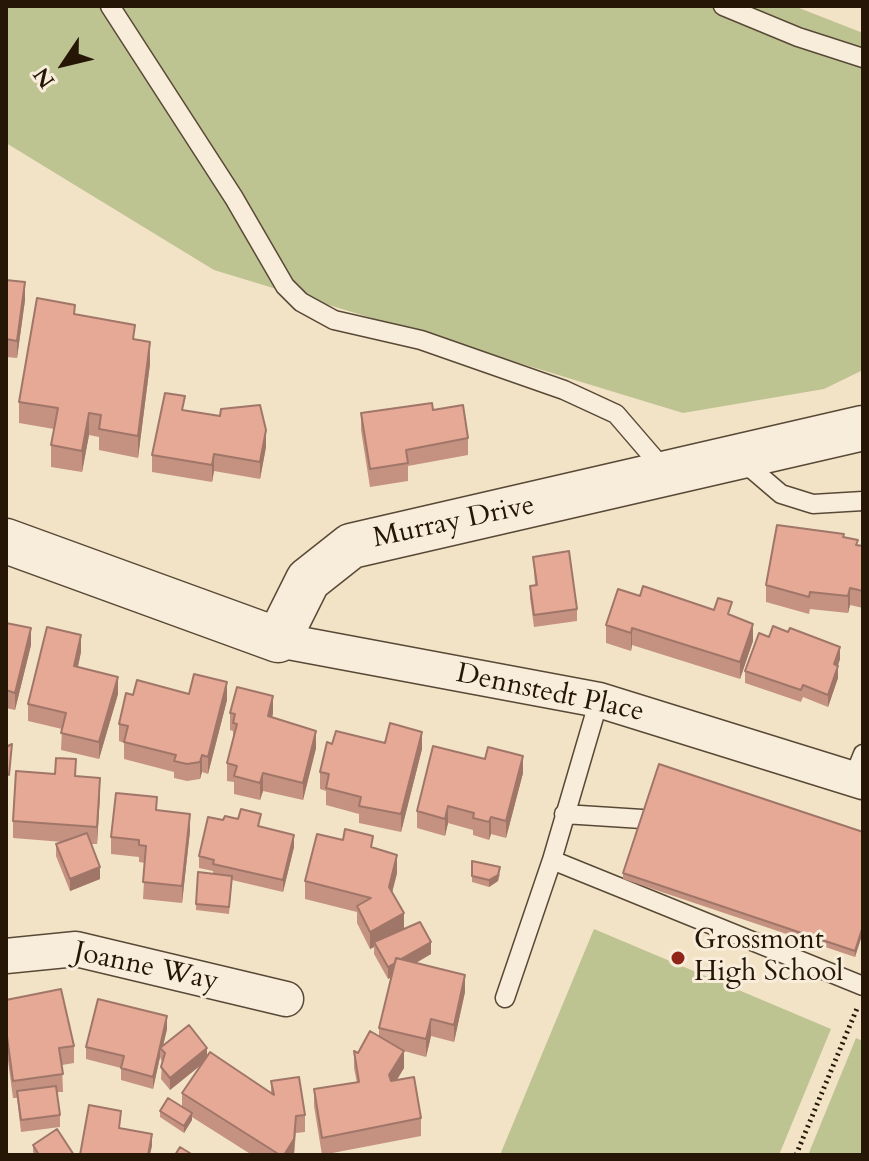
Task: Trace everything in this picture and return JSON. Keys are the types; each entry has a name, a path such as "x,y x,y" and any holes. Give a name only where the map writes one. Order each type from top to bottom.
{"street":[{"name":"Murray Drive","path":"278,640 308,580 351,546 863,428"},
{"path":"6,541 278,640"},
{"name":"Dennstedt Place","path":"278,640 599,700 860,772"},
{"name":"Joanne Way","path":"6,956 76,949 286,999"}],"lane":[{"path":"110,6 234,198 285,286 301,302 334,320 421,340 564,390 616,414 668,474"},
{"path":"723,6 798,37 863,58"},
{"path":"739,458 781,494 813,504 863,501"},
{"path":"505,998 552,860 599,700"},
{"path":"564,814 642,819"},
{"path":"552,860 863,986"}],"path":[{"path":"796,1155 863,994"}],"green space":[{"path":"6,6 794,6 863,33 863,370 824,389 683,413 214,270 6,143"},
{"path":"594,929 831,1029 779,1155 500,1155"},
{"path":"856,1038 863,1041 863,1155 808,1155"}],"building":[{"path":"6,280 25,282 17,341 6,339"},
{"path":"37,298 75,305 74,314 135,325 133,339 150,342 138,436 99,429 101,415 89,413 82,451 51,445 58,408 19,402"},
{"path":"165,393 185,396 182,410 220,416 221,409 260,405 266,430 260,462 214,454 212,465 152,455"},
{"path":"432,403 433,410 463,405 468,438 406,450 408,463 370,469 361,413"},
{"path":"777,525 844,534 843,537 858,540 856,545 863,546 863,591 850,588 848,596 810,592 809,597 766,585"},
{"path":"569,551 577,609 534,615 530,586 537,585 533,557"},
{"path":"643,586 714,610 718,598 732,602 728,614 753,624 740,662 632,628 631,633 606,625 618,589 640,596"},
{"path":"6,623 31,628 15,693 6,690"},
{"path":"773,626 788,632 790,628 840,647 834,664 838,666 828,695 803,685 801,690 745,671 759,633 769,637"},
{"path":"47,627 81,635 74,666 118,677 99,742 61,733 66,713 28,704"},
{"path":"194,674 227,682 208,757 202,755 200,762 187,764 174,761 176,755 124,742 128,726 119,724 126,693 133,695 137,680 189,694"},
{"path":"237,687 273,696 268,716 316,731 303,783 263,773 260,783 234,776 237,766 227,763 237,724 233,723 235,714 230,713"},
{"path":"390,723 422,732 401,814 359,806 361,797 326,788 329,774 320,772 327,742 332,744 336,731 385,743"},
{"path":"12,744 9,775 6,773 6,747"},
{"path":"433,746 485,759 488,747 523,756 506,821 491,817 489,822 473,818 474,813 448,806 445,819 417,811"},
{"path":"56,758 76,759 75,776 100,778 97,827 13,821 16,771 55,774"},
{"path":"659,764 863,832 863,926 855,951 623,873"},
{"path":"116,793 157,797 156,810 190,814 182,886 143,882 146,846 139,845 139,840 111,837"},
{"path":"241,809 261,814 258,826 294,835 283,880 213,864 214,860 199,856 208,817 238,819"},
{"path":"345,829 373,836 371,847 397,855 389,887 404,913 370,932 357,906 371,898 305,881 317,834 343,840"},
{"path":"87,833 100,867 70,879 56,844"},
{"path":"472,861 500,867 498,875 489,880 472,876"},
{"path":"198,872 232,876 229,907 196,904"},
{"path":"420,922 431,942 401,959 396,958 395,963 388,967 374,942"},
{"path":"396,958 465,975 454,1025 431,1019 426,1039 379,1028"},
{"path":"61,989 74,1046 59,1048 63,1074 13,1081 6,1029 6,1000"},
{"path":"98,999 167,1016 153,1077 121,1068 124,1056 86,1047"},
{"path":"189,1025 207,1048 170,1078 161,1067 165,1053 160,1048"},
{"path":"370,1031 404,1051 389,1075 391,1081 414,1077 421,1118 322,1138 314,1089 359,1082 354,1051 358,1053"},
{"path":"210,1052 274,1095 271,1081 299,1077 305,1115 296,1116 294,1139 284,1155 182,1093"},
{"path":"56,1086 60,1115 21,1120 17,1091"},
{"path":"168,1098 192,1113 184,1126 160,1111"},
{"path":"89,1105 121,1111 119,1128 152,1134 148,1155 80,1155"},
{"path":"57,1129 74,1155 39,1155 33,1145"},
{"path":"180,1147 193,1155 175,1155"}],"place":[{"name":"Grossmont High School","path":"678,958"}]}
